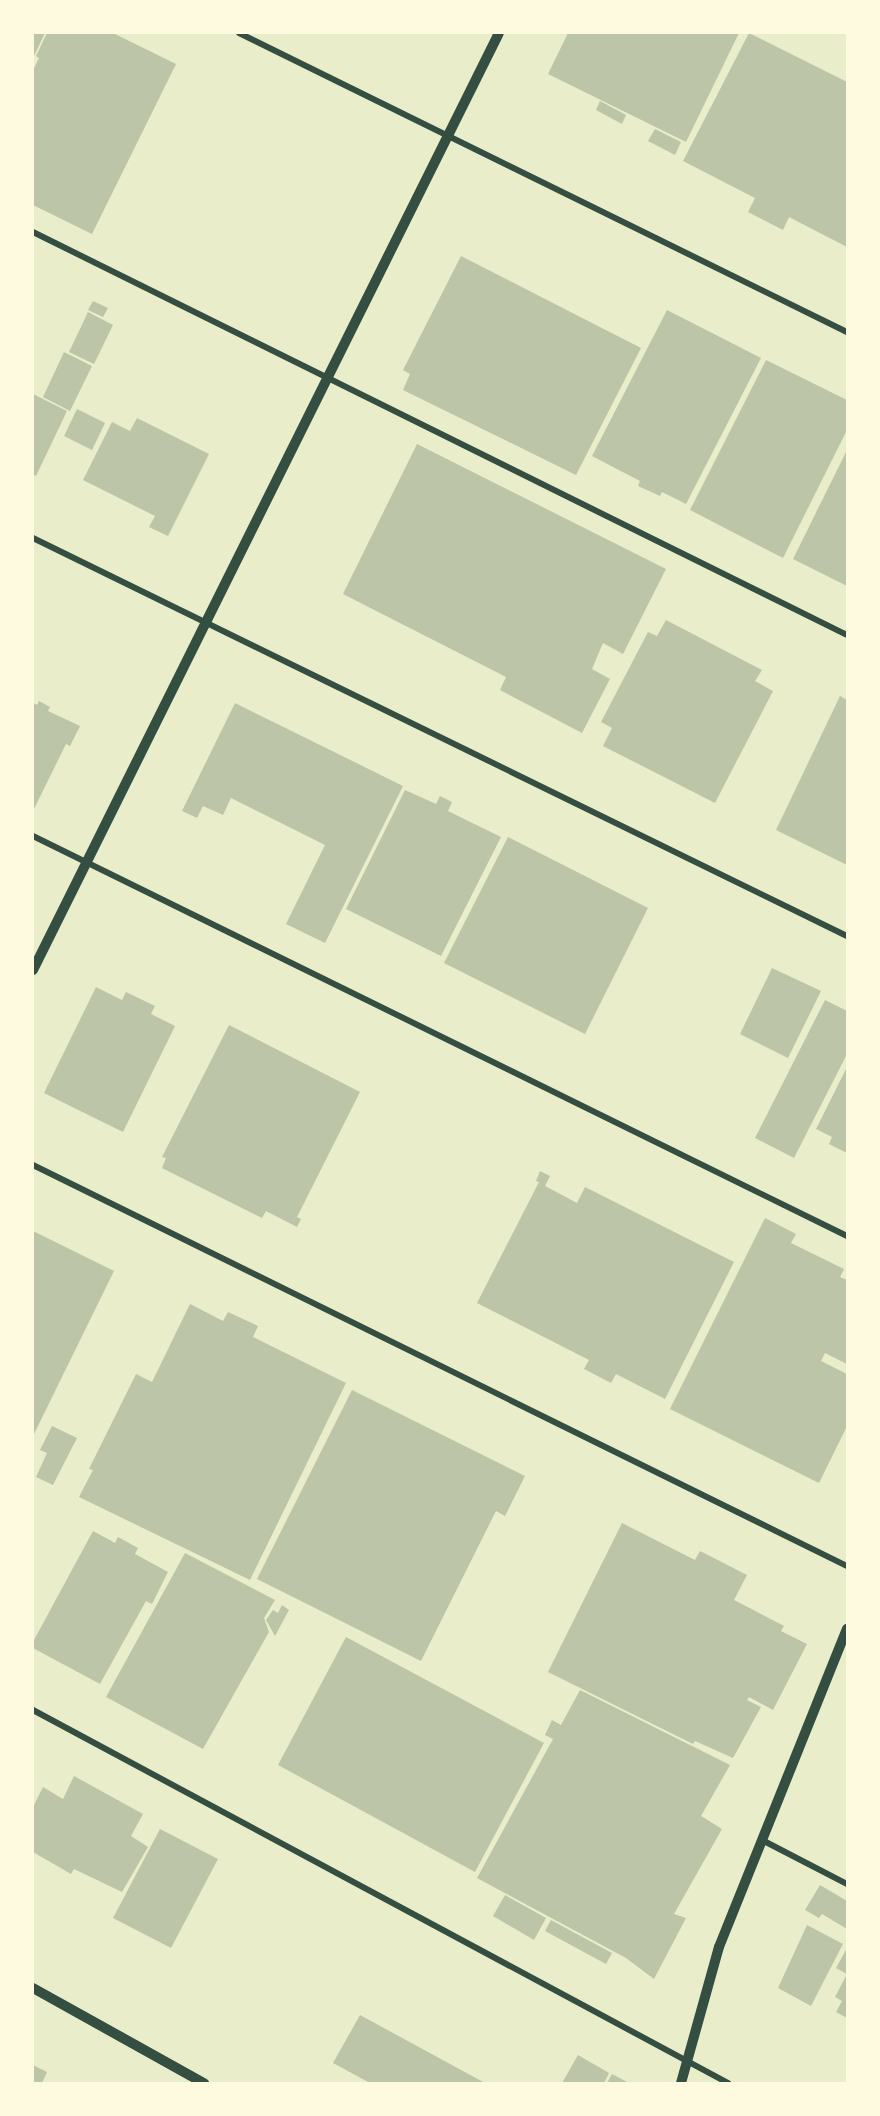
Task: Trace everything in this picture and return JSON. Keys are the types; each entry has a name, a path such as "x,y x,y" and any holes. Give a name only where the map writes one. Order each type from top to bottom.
{"street":[{"path":"239,33 847,332"},
{"path":"33,970 499,33"},
{"path":"33,232 847,635"},
{"path":"33,538 847,936"},
{"path":"33,836 847,1236"},
{"path":"33,1165 847,1566"},
{"path":"681,2083 689,2063 719,1947 846,1636"},
{"path":"33,1710 728,2083"},
{"path":"762,1840 847,1884"},
{"path":"33,1988 204,2083"}],"building":[{"path":"33,33 45,33 33,58"},
{"path":"47,33 113,33 176,64 92,234 33,205 33,70 39,58 36,56"},
{"path":"568,33 739,33 686,142 548,74"},
{"path":"749,33 847,82 847,247 789,217 783,230 748,212 755,198 683,161"},
{"path":"600,101 626,115 622,124 596,110"},
{"path":"655,129 681,142 675,155 648,141"},
{"path":"461,256 641,348 576,475 403,390 410,374 403,370"},
{"path":"93,301 108,308 103,317 88,310"},
{"path":"667,310 761,358 686,504 662,492 660,496 638,486 640,481 592,456"},
{"path":"88,312 113,325 94,364 69,352"},
{"path":"64,352 92,366 70,411 43,397"},
{"path":"766,360 847,400 847,430 783,558 690,510"},
{"path":"33,394 67,411 36,476 33,474"},
{"path":"77,409 105,423 92,450 64,436"},
{"path":"137,418 209,454 168,536 149,527 155,516 83,480 112,422 130,431"},
{"path":"417,444 666,569 623,654 603,643 592,669 610,679 582,733 500,690 506,677 343,594"},
{"path":"847,450 847,586 793,559"},
{"path":"666,620 762,670 755,681 773,691 715,803 603,746 612,728 601,722 648,632 657,636"},
{"path":"840,696 847,700 847,865 776,830"},
{"path":"39,701 50,707 48,711 80,726 70,746 66,744 33,811 33,703 37,705"},
{"path":"235,703 403,786 325,943 286,924 325,845 231,798 223,815 203,806 197,818 182,811"},
{"path":"405,790 436,804 440,796 452,802 448,811 501,837 441,956 346,909"},
{"path":"508,837 648,908 585,1034 444,963"},
{"path":"772,968 821,991 788,1058 740,1034"},
{"path":"96,987 122,1000 126,992 155,1006 151,1014 175,1026 123,1132 44,1093"},
{"path":"825,1000 847,1011 847,1054 794,1158 755,1138"},
{"path":"229,1025 360,1092 297,1217 301,1219 297,1227 266,1211 262,1218 162,1168 166,1158 162,1157"},
{"path":"847,1067 847,1153 829,1144 832,1137 816,1129"},
{"path":"540,1171 550,1176 545,1186 577,1203 585,1187 734,1262 665,1399 616,1374 611,1383 584,1369 589,1360 477,1303 539,1182 536,1181"},
{"path":"765,1218 796,1234 791,1243 844,1269 840,1277 847,1280 847,1364 825,1353 821,1361 847,1374 847,1426 819,1483 670,1409"},
{"path":"33,1231 114,1271 33,1436"},
{"path":"190,1304 223,1321 228,1312 258,1326 253,1337 346,1383 250,1580 79,1497 93,1470 89,1469 136,1374 152,1382"},
{"path":"352,1390 525,1476 505,1516 496,1511 421,1661 257,1579"},
{"path":"52,1426 77,1438 53,1485 36,1477 47,1453 40,1450"},
{"path":"622,1523 695,1560 700,1551 747,1575 734,1600 784,1626 781,1631 807,1644 773,1710 749,1697 747,1700 761,1707 733,1758 695,1741 693,1744 548,1672"},
{"path":"93,1531 115,1543 118,1537 138,1548 135,1554 168,1572 152,1604 146,1601 100,1684 33,1648 34,1640"},
{"path":"185,1553 275,1600 264,1618 269,1632 203,1749 106,1697"},
{"path":"282,1605 289,1610 275,1636 266,1620 273,1610 278,1613"},
{"path":"346,1637 544,1743 475,1872 278,1765"},
{"path":"580,1690 730,1765 701,1816 722,1829 674,1914 686,1918 654,1979 626,1958 477,1878 553,1739 545,1735 552,1720 561,1725"},
{"path":"74,1776 143,1814 131,1836 148,1847 122,1892 74,1869 71,1874 33,1852 33,1807 43,1787 63,1799"},
{"path":"160,1829 218,1859 171,1948 113,1918"},
{"path":"820,1885 847,1901 847,1929 822,1914 819,1918 805,1910"},
{"path":"505,1895 546,1918 534,1940 493,1916"},
{"path":"551,1920 612,1953 606,1964 545,1931"},
{"path":"807,1925 843,1944 811,2006 778,1988"},
{"path":"847,1948 847,1974 836,1968"},
{"path":"847,1974 847,2018 836,2012 842,2001 835,1997"},
{"path":"360,2015 485,2083 370,2083 333,2063"},
{"path":"578,2055 609,2073 604,2083 562,2083"},
{"path":"33,2065 47,2072 42,2083 33,2083"},
{"path":"612,2074 629,2083 607,2083"}]}
